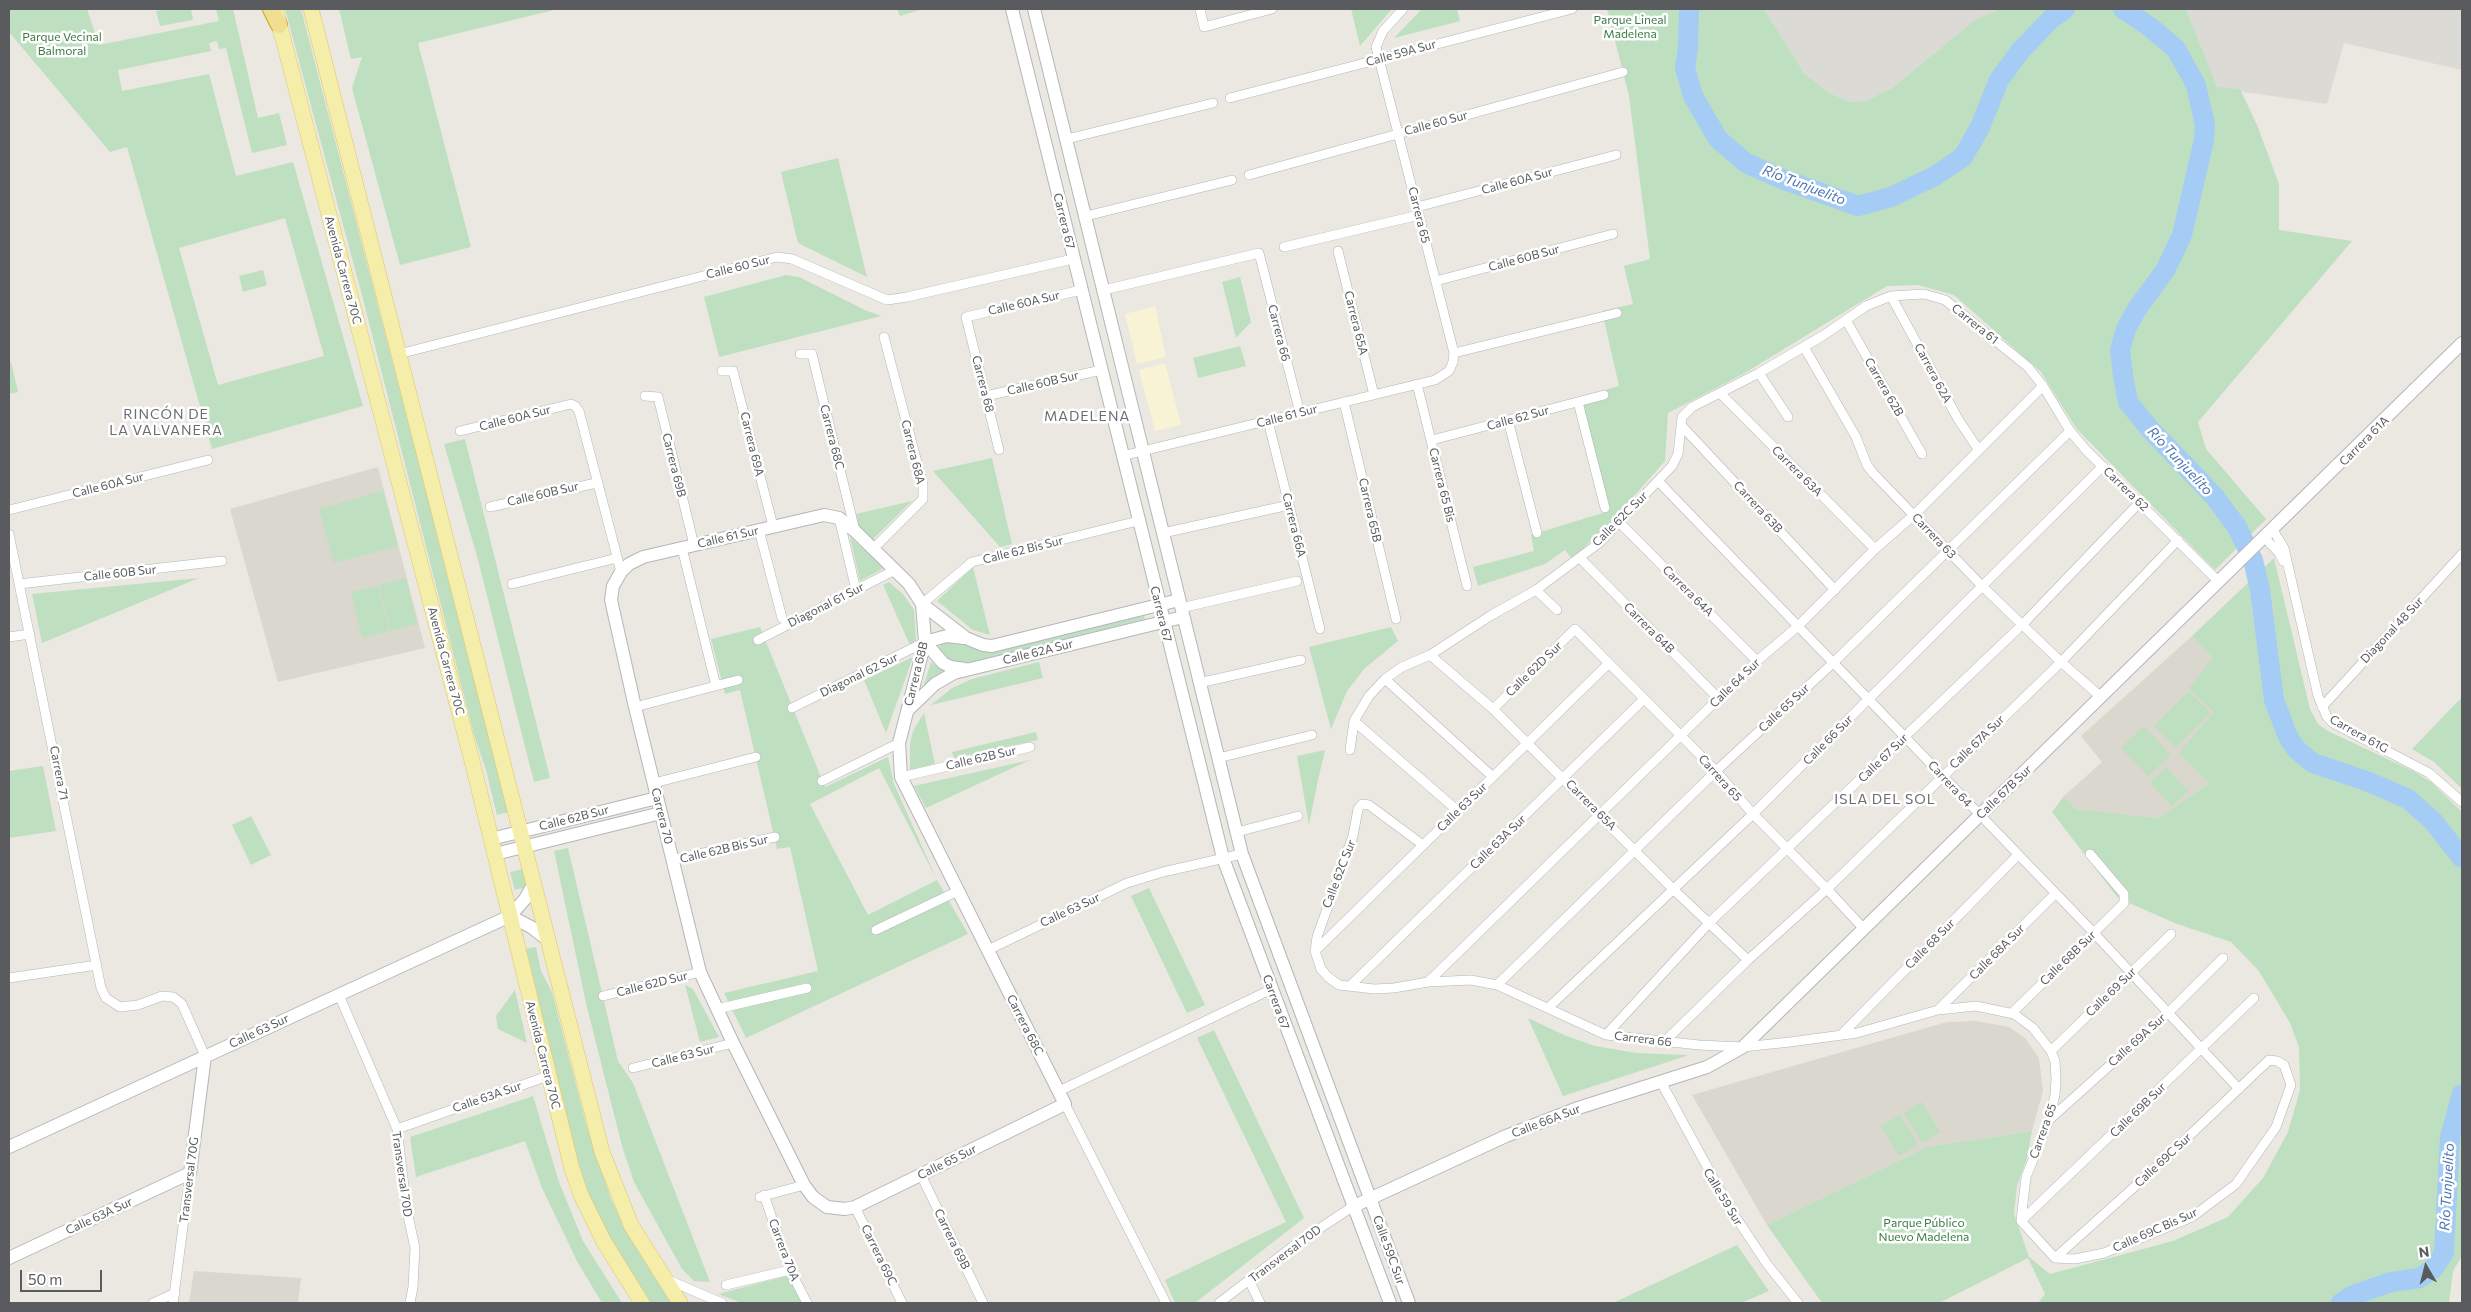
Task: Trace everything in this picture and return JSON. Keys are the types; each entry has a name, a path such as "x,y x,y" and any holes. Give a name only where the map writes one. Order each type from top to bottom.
{"highway":[{"path":"273,9 279,25"}],"main road":[{"path":"310,9 522,831 602,1152 631,1224 680,1303"},
{"name":"Avenida Carrera 70C","path":"279,25 495,854 561,1128 581,1195 604,1242 642,1303"}],"street":[{"name":"Carrera 67","path":"1012,9 1223,858 1352,1207"},
{"name":"Carrera 67","path":"1034,9 1242,854 1370,1198"},
{"path":"1200,9 1204,27 1272,9"},
{"path":"1378,59 1376,47 1378,39 1403,9"},
{"name":"Calle 59A Sur","path":"1230,98 1572,9"},
{"name":"Carrera 65","path":"1378,59 1454,353 1449,371"},
{"name":"Calle 60 Sur","path":"1249,175 1623,72"},
{"path":"1067,139 1213,102"},
{"name":"Calle 60A Sur","path":"1284,247 1616,155"},
{"path":"1086,216 1232,180"},
{"name":"Calle 60B Sur","path":"1436,281 1613,234"},
{"name":"Carrera 65A","path":"1338,251 1374,395"},
{"name":"Carrera 66","path":"1102,284 1259,253 1300,413"},
{"name":"Calle 60 Sur","path":"399,354 777,257 792,259 886,300 908,298 1073,259"},
{"path":"1080,287 1102,284"},
{"name":"Calle 60A Sur","path":"966,317 1080,287"},
{"name":"Carrera 61","path":"1891,296 1924,294 1945,300 2028,367 2043,386"},
{"name":"Calle 62C Sur","path":"1350,750 1354,721 1369,696 1385,679 1402,667 1430,655 1490,616 1536,590 1580,558 1619,522 1672,466 1678,454 1682,417 1692,407 1759,373 1804,347 1866,306 1891,296"},
{"name":"Carrera 62A","path":"1891,296 1958,419 1978,449"},
{"path":"1454,353 1617,313"},
{"name":"Carrera 68","path":"966,317 999,450"},
{"name":"Carrera 62B","path":"1846,320 1922,454"},
{"name":"Carrera 68A","path":"873,549 923,499 922,485 884,337"},
{"name":"Carrera 61A","path":"2269,534 2462,343"},
{"name":"Carrera 63","path":"1804,347 1856,437 1867,465 1982,586 2061,662 2102,697"},
{"name":"Carrera 68C","path":"800,354 812,354 855,531"},
{"name":"Calle 60B Sur","path":"986,396 1101,370"},
{"name":"Carrera 69A","path":"722,371 733,371 773,526"},
{"name":"Calle 61 Sur","path":"1122,456 1435,380 1449,371"},
{"path":"1759,373 1788,417"},
{"name":"Carrera 65 Bis","path":"1417,384 1467,586"},
{"name":"Carrera 62","path":"2043,386 2070,430 2103,466 2219,582"},
{"name":"Calle 64 Sur","path":"1428,982 1718,698 1797,627 1875,549 1914,514 2043,386"},
{"name":"Carrera 63A","path":"1720,393 1875,549"},
{"name":"Calle 62 Sur","path":"1432,440 1604,395"},
{"name":"Carrera 69B","path":"644,396 658,397 716,686"},
{"name":"Carrera 65B","path":"1344,402 1396,619"},
{"path":"1578,402 1604,508"},
{"name":"Calle 60A Sur","path":"460,431 571,404 579,411 596,484"},
{"path":"1508,420 1537,534"},
{"name":"Carrera 66A","path":"1268,421 1320,629"},
{"name":"Carrera 63B","path":"1681,425 1835,590"},
{"name":"Calle 65 Sur","path":"1497,985 1716,771 1833,663 2070,430"},
{"name":"Calle 60A Sur","path":"9,510 208,460"},
{"name":"Calle 66 Sur","path":"1548,1008 1753,814 2103,466"},
{"name":"Carrera 64","path":"1658,481 1868,701 1906,737 2094,933 2239,1089"},
{"path":"596,484 621,572"},
{"name":"Calle 60B Sur","path":"490,507 596,484"},
{"name":"Calle 67 Sur","path":"1606,1035 1710,922 1788,850 2023,624 2140,502"},
{"path":"1163,533 1289,505"},
{"name":"Calle 61 Sur","path":"621,572 629,564 643,557 824,514 839,518"},
{"path":"839,518 895,570 913,589 922,604"},
{"path":"839,518 856,590"},
{"name":"Calle 62 Bis Sur","path":"922,604 972,562 1138,521"},
{"name":"Carrera 64A","path":"1619,522 1757,661"},
{"path":"760,530 782,618"},
{"name":"Carrera 71","path":"9,534 103,994 116,1005 127,1007 162,996 173,997 182,1004 205,1056"},
{"name":"Calle 67B Sur","path":"1743,1047 2269,534"},
{"name":"Carrera 61G","path":"2269,534 2281,541 2326,717 2429,773 2462,802"},
{"name":"Calle 67A Sur","path":"1664,1042 1748,960 1827,889 2061,662 2178,540"},
{"name":"Diagonal 48 Sur","path":"2322,707 2462,554"},
{"path":"512,584 617,558"},
{"name":"Carrera 64B","path":"1580,558 1718,698"},
{"name":"Calle 60B Sur","path":"19,584 222,561"},
{"name":"Diagonal 61 Sur","path":"758,640 895,570"},
{"name":"Carrera 70","path":"621,572 613,586 611,600 635,707 700,972 732,1043 804,1186 813,1197 827,1207"},
{"name":"Calle 62A Sur","path":"922,604 966,638 983,645 1001,645 1159,605 1181,608 1297,581"},
{"path":"1536,590 1557,610"},
{"name":"Carrera 68B","path":"899,743 925,642 922,604"},
{"name":"Calle 62A Sur","path":"907,712 935,684 954,673 1163,622 1181,608"},
{"name":"Carrera 65","path":"1575,629 1716,771 1753,814 1863,928"},
{"name":"Calle 62D Sur","path":"1493,709 1575,629"},
{"path":"9,637 30,634"},
{"name":"Diagonal 62 Sur","path":"792,708 925,642 947,636 966,638"},
{"path":"925,642 943,663 951,667 968,669"},
{"name":"Carrera 65A","path":"1430,655 1493,709 1674,890 1748,960"},
{"path":"1200,683 1301,660"},
{"name":"Calle 63 Sur","path":"1315,951 1609,663"},
{"path":"1385,679 1494,776"},
{"path":"635,707 738,680"},
{"name":"Calle 63A Sur","path":"1351,985 1644,698"},
{"path":"1354,721 1458,811"},
{"path":"1218,758 1312,735"},
{"path":"822,782 899,743"},
{"name":"Carrera 68C","path":"899,743 902,777 1166,1303"},
{"name":"Calle 62B Sur","path":"902,777 1030,747"},
{"path":"654,783 756,757"},
{"name":"Calle 62B Sur","path":"491,839 657,798"},
{"name":"Calle 62C Sur","path":"1315,951 1324,914 1353,836 1358,809 1362,804 1369,805 1423,845"},
{"name":"Calle 62B Sur","path":"495,854 661,813"},
{"path":"1236,832 1298,816"},
{"name":"Calle 62B Bis Sur","path":"672,860 775,837"},
{"name":"Calle 63 Sur","path":"988,950 1134,880 1242,854"},
{"name":"Calle 68B Sur","path":"2012,1013 2124,903 2124,894 2090,854"},
{"name":"Calle 68 Sur","path":"1842,1034 2018,855"},
{"name":"Calle 63 Sur","path":"9,1147 510,916 525,899 534,883"},
{"path":"876,930 958,891"},
{"name":"Calle 68A Sur","path":"1938,1010 2056,894"},
{"path":"510,916 531,927 548,940"},
{"name":"Calle 69 Sur","path":"2050,1051 2171,934"},
{"name":"Carrera 66","path":"1315,951 1321,969 1328,977 1339,984 1381,988 1428,982 1470,980 1497,985 1606,1035 1632,1036 1664,1042 1743,1047 1857,1033 1938,1010"},
{"name":"Calle 69A Sur","path":"2049,1120 2168,1013 2223,958"},
{"path":"9,978 96,965"},
{"name":"Calle 62D Sur","path":"603,996 700,972"},
{"path":"717,1009 807,988"},
{"path":"1059,1091 1272,989"},
{"name":"Transversal 70D","path":"339,994 397,1129 407,1211 415,1248 410,1303"},
{"name":"Calle 69B Sur","path":"2022,1221 2254,998"},
{"name":"Carrera 65","path":"1938,1010 1976,1006 2012,1013 2033,1028 2055,1061 2055,1095 2049,1120 2026,1177 2022,1221"},
{"name":"Calle 63 Sur","path":"633,1068 732,1043"},
{"name":"Calle 66A Sur","path":"1352,1207 1515,1132 1575,1109 1716,1063 1743,1047"},
{"name":"Transversal 70G","path":"173,1303 205,1056"},
{"name":"Calle 69C Sur","path":"2055,1258 2269,1060"},
{"name":"Calle 69C Bis Sur","path":"2055,1258 2075,1259 2104,1253 2183,1221 2214,1202 2236,1184 2276,1127 2290,1092 2291,1085 2287,1070 2277,1061 2269,1060"},
{"name":"Calle 63A Sur","path":"397,1129 548,1076"},
{"name":"Calle 59 Sur","path":"1661,1082 1729,1207 1767,1264 1798,1303"},
{"name":"Calle 65 Sur","path":"827,1207 845,1209 855,1207 1065,1104"},
{"name":"Calle 63A Sur","path":"9,1258 190,1173"},
{"name":"Carrera 69B","path":"920,1175 983,1303"},
{"name":"Carrera 70A","path":"804,1186 762,1196 790,1270 807,1303"},
{"name":"Calle 59C Sur","path":"1370,1198 1409,1303"},
{"name":"Carrera 69C","path":"855,1207 902,1303"},
{"name":"Calle 59C Sur","path":"1352,1207 1390,1303"},
{"name":"Transversal 70D","path":"1219,1303 1296,1244 1352,1207"},
{"path":"2022,1221 2055,1258"},
{"path":"726,1285 790,1270"},
{"path":"663,1278 722,1303"},
{"path":"1249,1280 1260,1303"},
{"path":"153,1303 175,1293"}],"shaded area":[{"path":"1764,9 1999,9 1975,20 1892,88 1866,101 1851,102 1829,93 1804,73"},
{"path":"2186,9 2462,9 2462,70 2344,43 2327,104 2217,88"},
{"path":"1155,306 1166,357 1137,364 1125,314"},
{"path":"1165,363 1181,425 1155,431 1139,370"},
{"path":"378,467 425,648 278,682 230,509"},
{"path":"2192,636 2213,658 2215,712 2209,783 2159,818 2076,809 2064,796 2102,762 2081,736"},
{"path":"1976,1021 2009,1027 2025,1038 2039,1058 2043,1091 2032,1131 1927,1147 1767,1225 1692,1095 1947,1022"},
{"path":"194,1271 301,1278 298,1303 189,1303"}],"green space":[{"name":"Parque Vecinal Balmoral","path":"9,9 87,9 99,45 219,21 216,9 233,9 258,118 279,113 287,145 252,153 226,48 219,49 217,41 209,43 211,51 118,70 122,91 209,74 236,176 293,162 363,406 212,449 127,147 110,152 9,32","holes":["285,218 324,356 218,385 179,248"]},
{"path":"191,9 193,20 160,26 156,11"},
{"path":"285,9 301,9 509,812 497,815 486,770 474,735 363,299"},
{"path":"339,9 558,9 418,43 471,247 400,265 352,88 362,57 351,59"},
{"path":"897,9 922,9 900,16"},
{"path":"1351,9 1392,9 1360,46"},
{"path":"1422,9 1457,9 1460,21 1394,38"},
{"name":"Parque Lineal Madelena","path":"1607,9 1764,9 1804,73 1829,93 1851,102 1866,101 1892,88 1975,20 1999,9 2186,9 2217,87 2240,89 2257,125 2279,184 2279,230 2352,241 2198,422 2206,449 2266,519 2215,570 2076,428 2041,372 1954,295 1918,285 1887,286 1743,374 1668,413 1665,461 1611,522 1572,559 1565,550 1545,564 1478,586 1473,567 1534,551 1531,535 1609,511 1579,397 1619,386 1602,311 1633,304 1624,266 1650,259 1629,96"},
{"path":"838,158 867,277 798,243 781,172"},
{"path":"263,270 267,285 243,292 239,276"},
{"path":"786,275 799,277 881,316 719,357 704,297"},
{"path":"1240,277 1251,322 1236,338 1222,282"},
{"path":"1240,346 1246,366 1198,378 1193,358"},
{"path":"9,362 11,362 18,392 9,394"},
{"path":"465,439 550,778 534,782 477,556 444,444"},
{"path":"992,458 1012,544 1000,547 933,471"},
{"path":"383,491 398,546 334,563 319,509"},
{"path":"912,501 872,540 859,527 856,514"},
{"path":"850,537 884,568 860,581"},
{"name":"Parque Público Nuevo Madelena","path":"2274,558 2310,709 2318,724 2328,731 2413,771 2431,782 2462,812 2462,1256 2453,1271 2449,1303 2038,1303 2045,1294 2028,1258 1939,1303 1822,1303 1767,1225 1927,1147 2032,1131 2027,1158 2017,1186 2014,1214 2029,1257 2050,1274 2173,1241 2228,1217 2263,1178 2288,1132 2300,1090 2299,1047 2290,1023 2259,971 2231,942 2177,924 2118,898 2052,812 2064,796 2076,809 2159,818 2209,783 2179,753 2214,712 2189,688 2213,658 2192,636"},
{"path":"973,567 990,635 973,630 937,601"},
{"path":"199,578 42,643 32,594"},
{"path":"406,578 417,624 390,631 379,585"},
{"path":"889,582 903,594 914,610 916,640 910,645 883,585"},
{"path":"378,586 389,631 362,638 351,592"},
{"path":"1144,615 1145,619 969,663 956,662 944,657 939,647 942,643 948,641 996,651"},
{"path":"760,627 825,787 888,757 894,784 937,880 968,934 746,1038 724,993 818,971 790,847 777,849 740,690 725,694 711,639","holes":["879,768 937,880 868,915 810,804"]},
{"path":"1391,627 1398,641 1365,668 1347,691 1331,729 1309,647"},
{"path":"913,657 886,733 864,680"},
{"path":"931,662 946,672 924,685"},
{"path":"1039,662 1043,678 931,705 952,688 972,679"},
{"path":"2189,691 2211,713 2176,747 2154,726"},
{"path":"2462,697 2462,789 2434,762 2412,749"},
{"path":"924,713 935,764 910,770 910,744 913,731"},
{"path":"2144,726 2171,755 2148,776 2121,748"},
{"path":"1036,732 1038,740 954,758 952,752"},
{"path":"1325,750 1318,780 1309,825 1297,756"},
{"path":"1030,760 926,808 914,786"},
{"path":"43,766 56,831 9,838 9,771"},
{"path":"2166,767 2188,791 2172,806 2150,783"},
{"path":"251,816 271,855 251,865 232,825"},
{"path":"568,848 618,1061 633,1083 710,1282 694,1281 682,1269 634,1182 622,1146 586,1003 554,851"},
{"path":"523,869 527,887 515,890 510,872"},
{"path":"1149,888 1205,1005 1187,1013 1131,896"},
{"path":"536,947 541,971 552,992 586,1124 611,1199 628,1235 671,1303 650,1303 600,1220 586,1188 572,1140 525,949"},
{"path":"685,985 693,989 719,1037 700,1042"},
{"path":"515,990 527,1043 498,1029 496,1016"},
{"path":"1528,1018 1564,1035 1595,1046 1636,1053 1689,1055 1563,1096"},
{"path":"1214,1030 1304,1218 1195,1303 1175,1303 1165,1280 1286,1222 1197,1038"},
{"path":"533,1096 559,1182 583,1241 622,1303 602,1303 578,1263 542,1188 525,1141 416,1177 410,1137"},
{"path":"1922,1102 1940,1132 1922,1143 1904,1113"},
{"path":"1900,1115 1918,1145 1899,1156 1881,1126"},
{"path":"1737,1245 1769,1291 1741,1303 1613,1303"},
{"path":"790,1275 803,1303 742,1303 718,1294"}],"waterway":[{"name":"Río Tunjuelito","path":"1689,9 1688,48 1685,68 1693,96 1718,139 1746,163 1782,179 1858,206 1891,197 1935,176 1963,157 1980,127 1999,80 2021,50 2051,19 2065,9"},
{"name":"Río Tunjuelito","path":"2123,9 2150,27 2176,49 2196,85 2205,125 2204,140 2182,235 2166,269 2137,309 2126,329 2120,350 2128,402 2149,428 2214,496 2237,527 2253,560 2260,590 2274,700 2288,737 2297,750 2313,763 2369,782 2408,799 2433,821 2462,858"},
{"name":"Río Tunjuelito","path":"2341,1303 2351,1296 2391,1282 2420,1278 2433,1269 2444,1253 2450,1137 2462,1094"}],"district":[{"name":"MADELENA","path":"1087,416"},
{"name":"RINCÓN DE LA VALVANERA","path":"166,422"},
{"name":"ISLA DEL SOL","path":"1885,799"}]}
